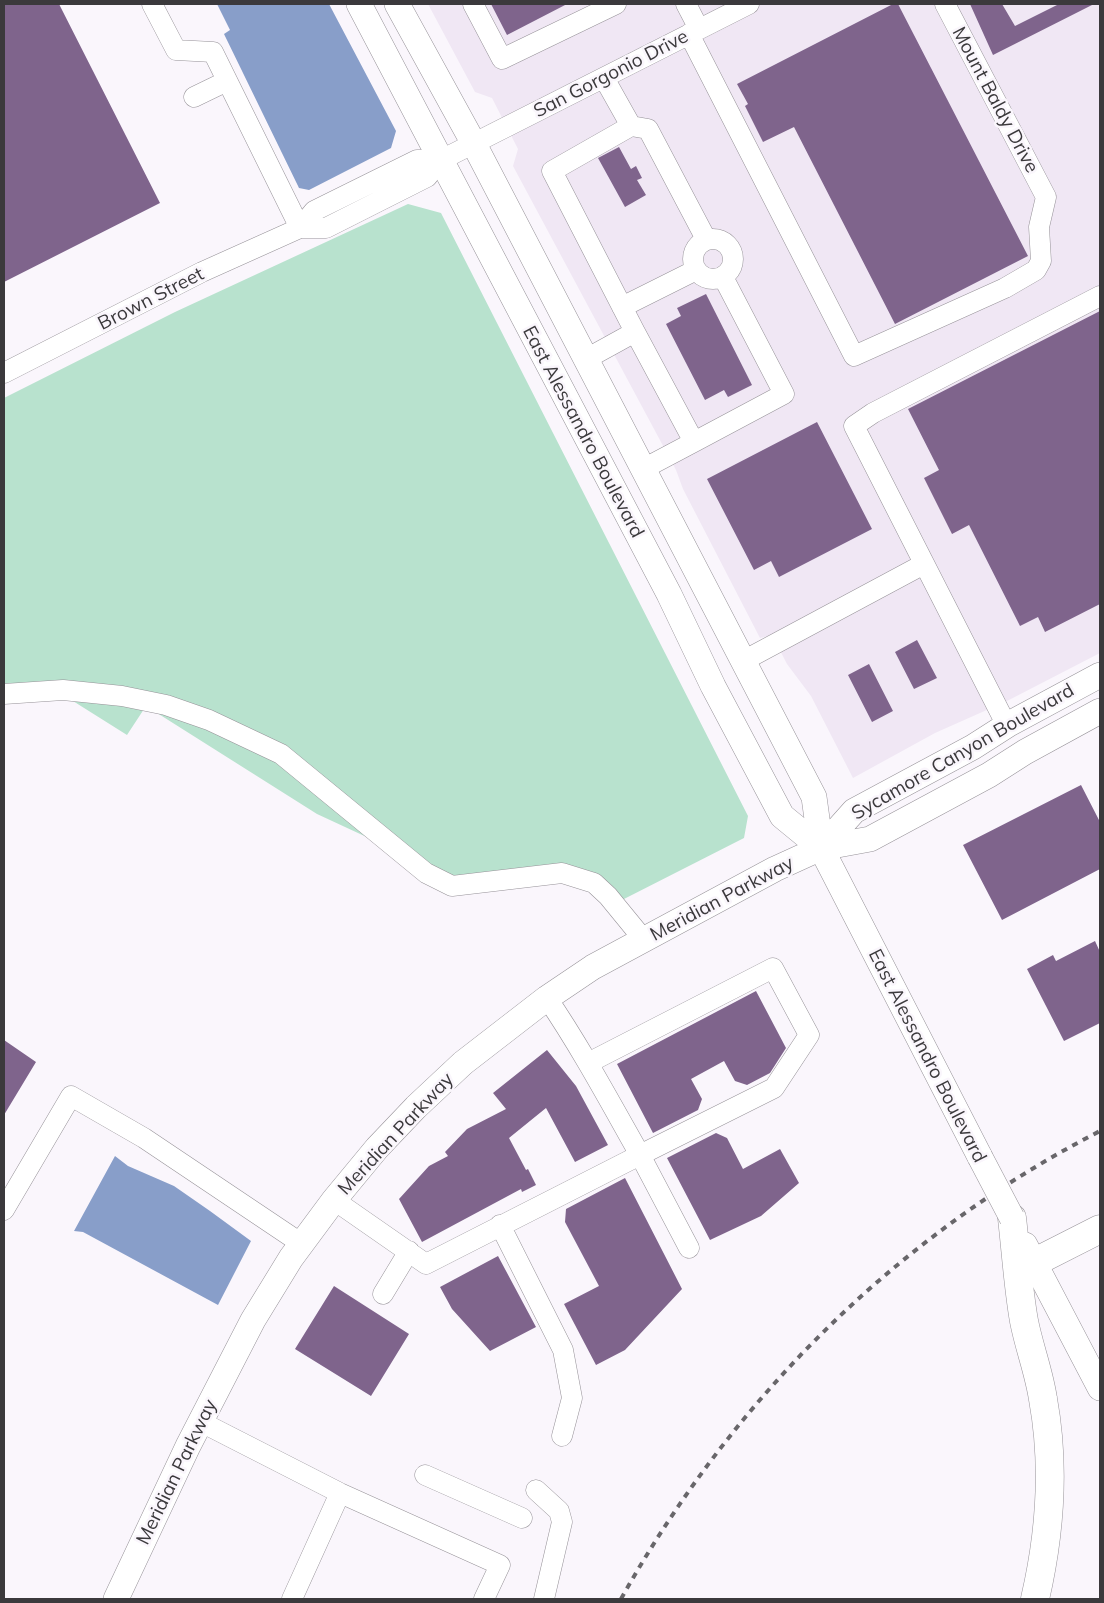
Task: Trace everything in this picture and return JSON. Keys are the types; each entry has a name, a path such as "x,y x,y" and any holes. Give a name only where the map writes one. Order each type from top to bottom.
{"highway":[{"path":"1012,1218 1024,1320 1043,1398 1049,1446 1049,1512 1042,1570 1035,1599"},
{"path":"1040,1273 1100,1229"}],"main road":[{"name":"East Alessandro Boulevard","path":"359,4 669,594 714,686 782,816 820,848"},
{"name":"East Alessandro Boulevard","path":"397,4 474,144 814,798 820,848 1100,1388"},
{"name":"Sycamore Canyon Boulevard","path":"820,848 854,811 973,748 1007,726 1100,675"},
{"name":"Sycamore Canyon Boulevard","path":"820,848 870,839 989,775 1100,711"},
{"name":"Meridian Parkway","path":"116,1599 201,1422 253,1320 302,1244 334,1200 377,1148 416,1107 463,1063 547,998 593,968 775,869 820,848"}],"street":[{"path":"152,4 176,50 213,52 300,228"},
{"path":"473,4 502,59 616,4"},
{"path":"686,4 694,32"},
{"name":"San Gorgonio Drive","path":"474,144 749,4"},
{"name":"Mount Baldy Drive","path":"694,32 854,356 1005,288 1036,270 1041,261 1039,228 1046,197 945,4"},
{"path":"604,78 630,126"},
{"path":"194,97 227,81"},
{"path":"694,442 552,171 630,126 648,129 706,239"},
{"name":"Brown Street","path":"4,373 202,272 300,228 314,211 416,160 442,160 474,144"},
{"path":"706,239 720,239 730,247 734,260 723,277 711,279 700,275 696,270 692,258 701,242 706,239"},
{"path":"622,307 696,270"},
{"path":"643,469 784,394 723,277"},
{"path":"1007,726 854,426 873,413 1100,296"},
{"path":"586,359 635,332"},
{"path":"743,661 924,564"},
{"path":"4,694 63,690 122,696 166,705 209,720 281,754 426,873 452,886 562,873 594,883 608,896 644,940"},
{"path":"334,1200 426,1264 640,1154 774,1088 809,1035 773,968 588,1063"},
{"path":"547,998 566,1025 640,1154 689,1248"},
{"path":"4,1210 71,1096 144,1138 302,1244"},
{"path":"500,1225 564,1350 572,1398 562,1436"},
{"path":"383,1294 409,1251"},
{"path":"201,1422 340,1493 500,1564 484,1599"},
{"path":"425,1475 522,1518"},
{"path":"536,1490 559,1511 562,1522 544,1599"},
{"path":"292,1599 340,1493"}],"shaded area":[{"path":"428,4 1100,4 1100,653 1007,701 935,733 853,778 811,696 787,664 772,635 760,638 683,489 676,470 513,166 518,149 492,98 475,92"}],"green space":[{"path":"408,204 441,213 748,816 744,838 624,899 597,877 561,863 455,878 317,814 146,706 127,735 65,696 4,700 4,398 175,312"}],"water":[{"path":"217,4 329,4 396,131 391,148 309,190 299,188 224,34 230,30"},
{"path":"115,1156 128,1166 174,1186 251,1241 218,1305 83,1232 74,1231"}],"building":[{"path":"4,4 59,4 160,203 4,282"},
{"path":"491,4 567,4 507,35"},
{"path":"893,4 898,4 1028,256 895,324 794,127 763,142 745,106 748,104 737,84"},
{"path":"970,4 1002,4 1015,26 1059,4 1094,4 993,55"},
{"path":"619,147 631,169 636,166 642,178 637,180 646,195 625,207 598,158"},
{"path":"706,294 752,385 728,397 724,390 705,400 666,324 681,316 677,308"},
{"path":"1100,311 1100,604 1045,632 1038,617 1020,626 969,525 952,534 924,478 939,470 908,409"},
{"path":"817,422 872,529 779,577 771,561 754,570 707,479"},
{"path":"917,640 937,678 914,689 895,652"},
{"path":"869,664 893,711 872,722 848,675"},
{"path":"1081,785 1100,822 1100,869 1002,920 963,845"},
{"path":"1095,941 1100,952 1100,1023 1064,1041 1027,969 1053,955 1056,961"},
{"path":"756,991 786,1048 770,1073 747,1085 735,1081 724,1061 691,1079 702,1099 698,1110 653,1133 617,1064"},
{"path":"4,1040 36,1062 4,1115"},
{"path":"547,1050 576,1086 608,1145 575,1162 546,1108 509,1138 536,1185 522,1192 521,1189 422,1242 399,1199 429,1166 448,1156 445,1152 467,1129 506,1109 493,1093"},
{"path":"716,1133 727,1138 743,1169 780,1149 799,1183 761,1216 710,1240 667,1158"},
{"path":"625,1178 682,1289 625,1350 596,1365 564,1304 599,1286 565,1222 566,1209"},
{"path":"498,1256 536,1327 490,1351 452,1309 440,1287"},
{"path":"334,1286 409,1334 371,1396 295,1349"}],"railway":[{"path":"621,1599 665,1526 714,1457 768,1391 826,1330 888,1273 955,1220 1025,1173 1100,1131"}]}
